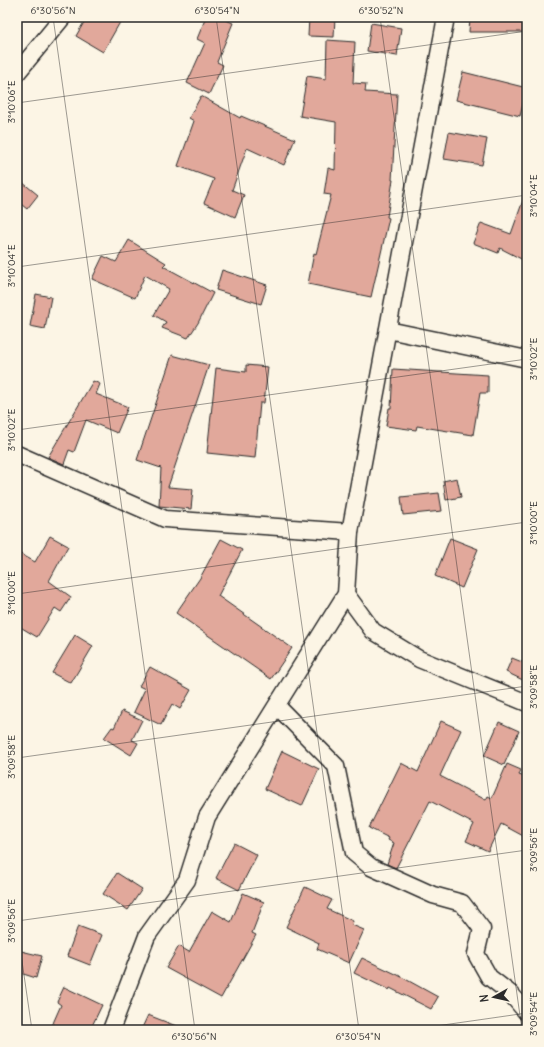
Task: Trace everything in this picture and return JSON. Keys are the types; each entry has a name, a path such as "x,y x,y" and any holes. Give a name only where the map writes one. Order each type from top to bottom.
{"street":[{"path":"17,72 63,17"},
{"path":"111,1030 147,936 187,880 208,817 346,594 350,532 446,17"},
{"path":"388,330 527,359"},
{"path":"17,454 165,519 350,532"},
{"path":"346,594 373,631 419,659 527,703"},
{"path":"277,706 336,766 354,853 372,867 434,895 462,903 482,929 476,954 488,977 511,994 527,1013"}],"building":[{"path":"87,17 123,17 103,52 76,36"},
{"path":"206,17 219,17 233,23 217,62 223,65 209,94 187,83 205,43 197,39"},
{"path":"309,17 335,17 334,37 308,36"},
{"path":"470,17 527,17 527,32 469,32"},
{"path":"371,23 401,28 397,56 367,51"},
{"path":"327,40 355,42 353,83 366,84 365,92 397,94 393,180 387,217 389,218 371,297 308,284 314,253 316,254 331,195 324,194 328,168 335,170 336,122 300,116 307,76 326,79"},
{"path":"463,72 527,88 520,116 456,100"},
{"path":"201,96 240,118 241,116 295,139 284,165 247,148 232,190 244,195 235,217 204,203 214,179 178,166 194,121 189,118"},
{"path":"449,132 487,139 482,165 444,159"},
{"path":"17,178 38,195 27,209 17,201"},
{"path":"525,195 527,195 527,262 500,248 498,253 473,243 481,223 511,234"},
{"path":"129,240 166,263 163,266 213,293 198,323 188,338 162,328 166,322 154,315 169,289 145,275 135,298 92,279 103,256 116,262"},
{"path":"222,270 267,285 261,304 216,290"},
{"path":"36,294 51,297 45,329 30,326"},
{"path":"172,355 209,365 168,487 193,489 191,509 159,506 161,468 137,460"},
{"path":"246,365 268,367 264,403 260,403 255,458 207,453 216,368 246,372"},
{"path":"393,369 488,375 488,393 480,393 473,435 417,426 416,430 386,426 389,408 391,408"},
{"path":"93,381 100,384 96,394 128,407 117,433 86,420 74,452 69,450 64,464 48,457"},
{"path":"457,478 461,497 446,500 443,481"},
{"path":"439,493 442,511 403,515 401,497"},
{"path":"50,536 68,546 49,581 71,597 61,612 55,608 37,637 17,625 17,552 35,562"},
{"path":"450,538 478,549 462,588 435,576"},
{"path":"221,539 242,550 218,596 292,648 271,679 176,613 200,578"},
{"path":"75,635 93,646 71,683 52,673"},
{"path":"512,658 527,664 527,682 506,672"},
{"path":"150,667 191,690 180,709 172,704 161,725 134,712 145,689 139,686"},
{"path":"122,711 142,720 132,740 138,743 131,755 104,738 112,727 114,728"},
{"path":"441,721 461,730 440,776 486,800 488,796 492,798 507,764 521,770 519,775 527,778 527,838 501,824 488,851 466,841 474,824 430,801 396,868 387,864 394,843 388,840 389,838 369,828 401,763 418,772"},
{"path":"499,722 519,731 504,765 484,756"},
{"path":"282,751 319,769 302,806 265,789"},
{"path":"234,843 257,855 239,890 216,878"},
{"path":"117,873 142,889 128,910 103,894"},
{"path":"305,887 332,900 327,909 353,921 352,925 364,930 349,963 317,949 319,943 286,927"},
{"path":"243,893 264,902 252,933 256,935 221,998 166,968 179,946 189,952 212,911 231,922"},
{"path":"78,926 102,935 90,965 67,956"},
{"path":"17,950 42,956 36,978 17,972"},
{"path":"362,958 398,975 438,997 431,1009 390,988 389,990 354,973"},
{"path":"64,987 102,1005 90,1030 50,1030 61,1005 57,1002"},
{"path":"148,1015 184,1029 184,1030 141,1030"}]}
